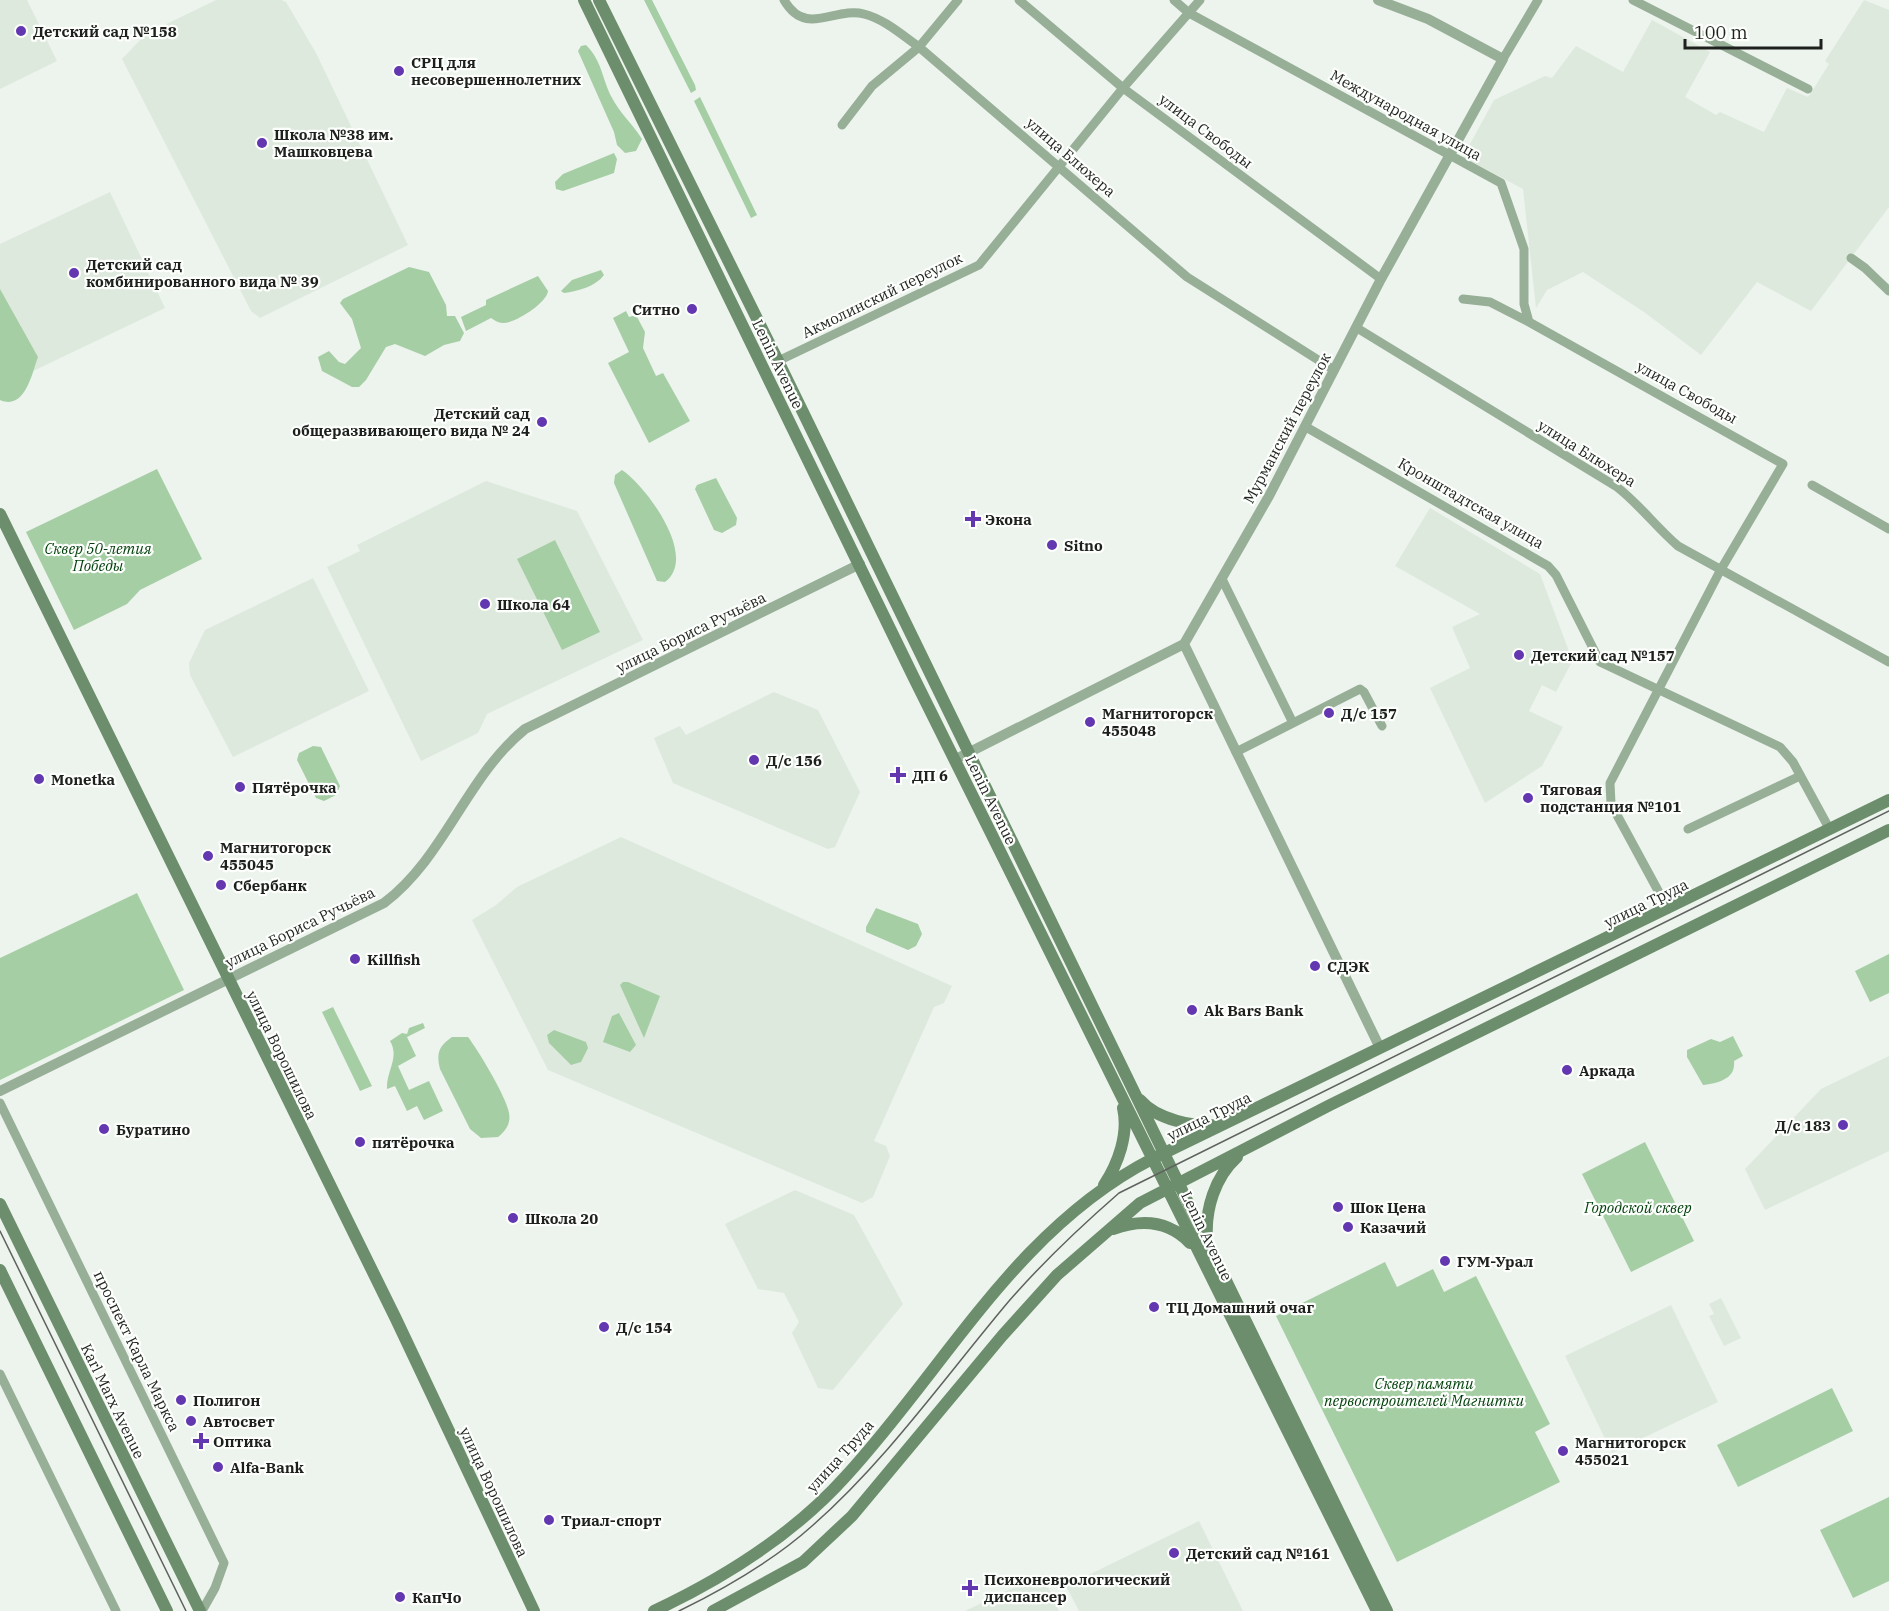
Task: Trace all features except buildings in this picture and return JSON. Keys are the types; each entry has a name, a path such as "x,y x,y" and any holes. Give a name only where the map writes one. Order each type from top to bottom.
{"main road":[{"name":"Lenin Avenue","path":"584,0 954,760 1152,1159 1173,1186"},
{"name":"Lenin Avenue","path":"599,0 1165,1154 1173,1186 1377,1611"},
{"name":"улица Ворошилова","path":"0,514 396,1319 534,1611"},
{"name":"улица Бориса Ручьёва","path":"860,564 874,558"},
{"name":"улица Труда","path":"654,1611 703,1587 769,1544 810,1511 846,1477 968,1321 1037,1242 1102,1188 1152,1159 1889,800"},
{"path":"713,1611 803,1562 852,1516 1002,1336 1057,1275 1140,1203 1889,830"},
{"path":"1131,1087 1142,1103 1180,1122 1204,1126 1225,1125"},
{"path":"1102,1188 1111,1175 1121,1147 1126,1119 1121,1095"},
{"path":"1106,1232 1134,1222 1151,1222 1181,1234 1203,1248 1216,1186 1226,1167 1247,1148"},
{"name":"Karl Marx Avenue","path":"0,1204 201,1611"},
{"name":"Lenin Avenue","path":"1203,1248 1387,1611"},
{"path":"0,1270 167,1611"}],"street":[{"name":"улица Блюхера","path":"784,0 789,8 801,17 815,20 849,12 862,13 878,19 919,47 1187,277 1334,370"},
{"path":"842,125 872,86 919,47 958,0"},
{"name":"улица Свободы","path":"1019,0 1123,88 1381,279"},
{"name":"Международная улица","path":"1174,0 1189,13 1501,183 1524,249 1524,304 1529,322"},
{"name":"Акмолинский переулок","path":"778,361 979,265 1123,88 1200,0"},
{"path":"1378,0 1428,19 1503,59"},
{"name":"Мурманский переулок","path":"1184,644 1306,427 1381,279 1538,0"},
{"path":"1633,0 1808,89"},
{"path":"1851,258 1889,291"},
{"name":"улица Свободы","path":"1462,299 1490,302 1529,322 1783,464 1720,571"},
{"name":"улица Блюхера","path":"1357,328 1617,487 1634,500 1657,528 1678,546 1889,662"},
{"name":"Кронштадтская улица","path":"1306,427 1535,556 1556,575 1600,663 1772,742 1793,762 1830,830"},
{"path":"1812,485 1889,530"},
{"name":"улица Бориса Ручьёва","path":"0,1091 384,903 403,889 423,867 493,760 525,729 860,564"},
{"path":"1668,909 1611,804 1609,793 1613,775 1720,571"},
{"path":"1222,579 1293,723"},
{"path":"954,760 1184,644 1380,1048"},
{"path":"1236,752 1361,690 1382,726"},
{"path":"1688,829 1800,776"},
{"name":"проспект Карла Маркса","path":"0,1103 224,1563 215,1588 201,1611"},
{"path":"0,1374 116,1611"}],"shaded area":[{"name":"Детский сад №158","path":"0,0 27,0 57,61 0,89"},
{"name":"Школа №38 им. Машковцева","path":"216,0 281,0 286,2 316,53 408,245 260,318 251,311 122,59 146,34"},
{"path":"1864,0 1889,10 1889,207 1811,311 1757,282 1701,355 1644,312 1583,272 1547,290 1536,308 1523,189 1463,157 1494,100 1545,76 1552,78 1576,46 1623,72 1652,20 1710,52 1685,97 1716,115 1720,112 1764,132 1787,88 1808,97 1829,64 1825,61"},
{"name":"Детский сад комбинированного вида № 39","path":"110,192 165,308 33,371 0,302 0,244"},
{"name":"Школа 64","path":"486,481 577,511 643,640 487,714 478,733 421,761 327,567 360,551 357,545"},
{"name":"Детский сад №157","path":"1430,508 1540,574 1570,654 1575,656 1556,692 1542,685 1529,711 1563,727 1542,766 1485,803 1430,688 1470,668 1452,627 1480,614 1395,566"},
{"path":"313,578 369,691 233,757 190,675 189,663 205,630"},
{"name":"Д/с 156","path":"774,692 818,710 860,792 835,847 828,849 673,783 654,738 680,726 686,735"},
{"path":"621,837 952,986 944,1003 934,1007 874,1141 886,1146 890,1156 873,1197 862,1203 548,1070 472,920 496,905 517,887"},
{"path":"1889,1056 1889,1151 1765,1210 1745,1169 1821,1089"},
{"path":"795,1190 854,1215 903,1304 833,1390 818,1388 792,1333 799,1322 784,1293 758,1289 725,1224"},
{"path":"1721,1298 1741,1338 1724,1346 1709,1316 1714,1314 1709,1304"},
{"path":"1671,1305 1718,1402 1612,1453 1565,1356"},
{"name":"Детский сад №161","path":"1199,1521 1243,1611 1079,1611 1066,1586"},
{"path":"1042,1574 1059,1611 965,1611"}],"green space":[{"path":"644,0 652,0 695,85 696,90 691,93"},
{"path":"586,45 599,63 615,102 642,139 636,151 625,153 617,145 614,132 578,51 581,46"},
{"path":"700,97 757,215 751,218 694,101"},
{"path":"614,153 617,159 614,173 563,191 556,189 555,182 563,174"},
{"path":"409,267 429,272 446,305 447,316 455,316 464,333 460,341 444,345 425,356 395,344 386,347 366,380 359,387 352,387 322,371 318,357 329,351 339,362 345,364 361,348 352,319 340,303 343,299"},
{"path":"601,270 604,275 591,285 580,290 564,293 561,291 572,280"},
{"path":"538,276 548,291 537,306 509,322 500,323 491,318 466,331 461,317 486,305 486,300"},
{"path":"0,289 38,357 26,389 16,400 9,402 0,400"},
{"path":"626,311 629,317 636,315 645,332 643,348 656,376 663,373 690,421 649,443 608,363 629,352 613,318"},
{"name":"Сквер 50-летия Победы","path":"157,469 202,559 140,590 127,604 74,630 26,532"},
{"path":"622,470 644,491 655,506 673,540 676,556 674,571 665,582 657,581 614,483 615,475"},
{"path":"716,478 737,518 736,525 722,533 714,530 695,489 697,485"},
{"path":"555,540 600,632 562,650 517,559"},
{"path":"313,746 321,747 340,786 336,795 324,801 316,798 297,760 299,753"},
{"path":"137,893 184,990 0,1080 0,958"},
{"path":"876,908 918,924 922,934 916,946 908,950 866,932 866,927"},
{"path":"1889,954 1889,993 1870,1002 1855,971"},
{"path":"623,982 660,996 644,1038 620,985"},
{"path":"333,1007 372,1086 360,1091 322,1012"},
{"path":"619,1013 636,1045 630,1052 603,1042 612,1016"},
{"path":"423,1023 425,1028 407,1037 416,1056 398,1066 409,1090 429,1081 443,1111 424,1120 417,1106 407,1111 395,1086 387,1089 394,1053 390,1041 402,1033 407,1034 409,1028"},
{"path":"554,1030 586,1042 588,1048 581,1062 571,1065 549,1043 547,1035"},
{"path":"1733,1036 1743,1056 1734,1061 1732,1072 1725,1079 1703,1085 1687,1057 1687,1050 1711,1039 1720,1042"},
{"path":"452,1037 468,1037 503,1097 509,1113 509,1123 498,1137 481,1138 470,1129 440,1069 438,1059 440,1050"},
{"name":"Городской сквер","path":"1645,1142 1694,1241 1631,1272 1582,1174"},
{"name":"Сквер памяти первостроителей Магнитки","path":"1385,1262 1397,1287 1433,1269 1444,1292 1476,1276 1550,1424 1535,1432 1560,1482 1397,1562 1276,1316"},
{"path":"1832,1388 1853,1431 1738,1487 1717,1445"},
{"path":"1889,1497 1889,1581 1853,1598 1820,1530"}],"tram line":[{"path":"679,1611 765,1562 812,1526 890,1446 1009,1301 1062,1245 1119,1193 1889,811"},
{"path":"0,1231 186,1611"}],"place":[{"name":"Детский сад №158","path":"21,31"},
{"name":"СРЦ для несовершеннолетних","path":"399,71"},
{"name":"Школа №38 им. Машковцева","path":"262,143"},
{"name":"Детский сад комбинированного вида № 39","path":"74,273"},
{"name":"Ситно","path":"692,309"},
{"name":"Детский сад общеразвивающего вида № 24","path":"542,422"},
{"name":"Экона","path":"973,519"},
{"name":"Sitno","path":"1052,545"},
{"name":"Школа 64","path":"485,604"},
{"name":"Детский сад №157","path":"1519,655"},
{"name":"Д/с 157","path":"1329,713"},
{"name":"Магнитогорск 455048","path":"1090,722"},
{"name":"Д/с 156","path":"754,760"},
{"name":"ДП 6","path":"898,775"},
{"name":"Monetka","path":"39,779"},
{"name":"Пятёрочка","path":"240,787"},
{"name":"Тяговая подстанция №101","path":"1528,798"},
{"name":"Магнитогорск 455045","path":"208,856"},
{"name":"Сбербанк","path":"221,885"},
{"name":"Killfish","path":"355,959"},
{"name":"СДЭК","path":"1315,966"},
{"name":"Ak Bars Bank","path":"1192,1010"},
{"name":"Аркада","path":"1567,1070"},
{"name":"Д/с 183","path":"1843,1125"},
{"name":"Буратино","path":"104,1129"},
{"name":"пятёрочка","path":"360,1142"},
{"name":"Шок Цена","path":"1338,1207"},
{"name":"Школа 20","path":"513,1218"},
{"name":"Казачий","path":"1348,1227"},
{"name":"ГУМ-Урал","path":"1445,1261"},
{"name":"ТЦ Домашний очаг","path":"1154,1307"},
{"name":"Д/с 154","path":"604,1327"},
{"name":"Полигон","path":"181,1400"},
{"name":"Автосвет","path":"191,1421"},
{"name":"Оптика","path":"201,1441"},
{"name":"Магнитогорск 455021","path":"1563,1451"},
{"name":"Alfa-Bank","path":"218,1467"},
{"name":"Триал-спорт","path":"549,1520"},
{"name":"Детский сад №161","path":"1174,1553"},
{"name":"Психоневрологический диспансер","path":"970,1588"},
{"name":"КапЧо","path":"400,1597"}]}
